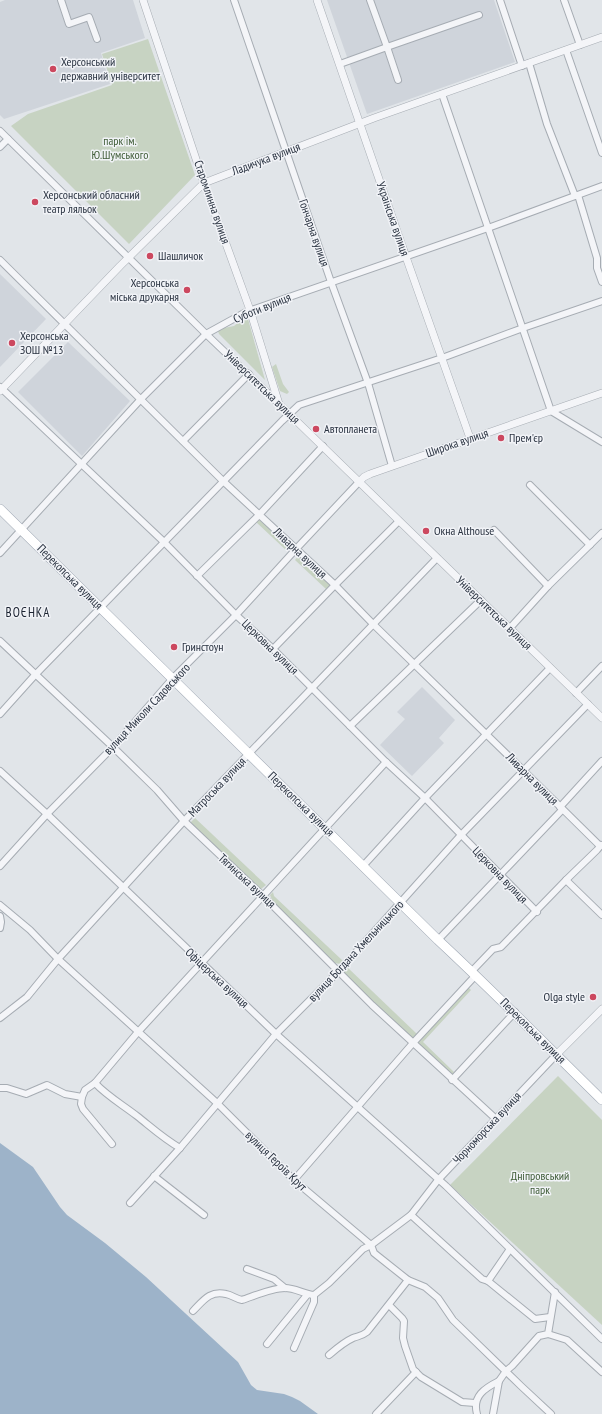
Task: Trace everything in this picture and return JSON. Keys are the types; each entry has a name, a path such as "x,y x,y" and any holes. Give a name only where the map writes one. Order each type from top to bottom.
{"main road":[{"name":"Перекопська вулиця","path":"0,509 326,828 438,940 515,1012 602,1100"}],"street":[{"path":"61,0 69,24 89,17 97,39"},
{"name":"Старомлинна вулиця","path":"143,0 204,183 250,310 279,404"},
{"name":"Гончарна вулиця","path":"234,0 330,282 368,383 392,466"},
{"name":"Українська вулиця","path":"317,0 470,438"},
{"path":"370,0 398,80"},
{"path":"500,0 576,196 597,258 597,268 602,282"},
{"path":"564,0 580,45"},
{"path":"340,64 479,15"},
{"name":"Ладичука вулиця","path":"1,389 129,257 204,183 360,123 602,37"},
{"path":"566,50 602,153"},
{"path":"442,94 551,411 602,442"},
{"name":"Університетська вулиця","path":"0,131 206,334 249,374 602,718"},
{"path":"0,147 8,139"},
{"name":"Суботи вулиця","path":"0,553 141,400 206,334 250,310 406,257 602,186"},
{"name":"Ливарна вулиця","path":"0,260 223,481 335,585 373,624 524,770 600,849"},
{"path":"0,714 223,481 289,414 300,405 442,358 602,301"},
{"path":"183,441 249,374"},
{"name":"Церковна вулиця","path":"1,389 82,463 164,542 236,615 273,649 386,762 425,798 537,912"},
{"name":"Широка вулиця","path":"360,482 367,475 602,393"},
{"path":"197,576 259,515 323,446"},
{"name":"вулиця Миколи Садовського","path":"0,866 47,814 113,747 173,678 236,615 360,482"},
{"path":"530,485 590,545"},
{"path":"273,649 399,521"},
{"path":"494,530 548,586"},
{"path":"510,628 548,586 602,532"},
{"name":"Матроська вулиця","path":"0,1018 27,997 58,959 184,822 437,558"},
{"path":"350,726 482,600"},
{"name":"Тягинська вулиця","path":"0,641 157,790 184,822 263,896 372,1005 496,1119"},
{"path":"576,693 602,666"},
{"path":"363,866 425,798 550,668"},
{"name":"вулиця Богдана Хмельницького","path":"130,1203 180,1148 276,1034 339,971 462,835 588,704"},
{"path":"438,940 500,875 602,761"},
{"path":"112,1144 83,1109 81,1104 85,1090 95,1083 138,1032 386,762"},
{"name":"Офіцерська вулиця","path":"0,771 47,814 276,1034 359,1107 438,1180 602,1339"},
{"path":"294,1180 359,1107 493,949 502,947 566,880 600,849"},
{"path":"566,880 602,916"},
{"name":"вулиця Героїв Крут","path":"0,905 30,930 58,959 217,1103 294,1180 371,1245 374,1253 408,1280 424,1287 438,1298 453,1320 551,1414"},
{"path":"0,916 2,922 0,928"},
{"name":"Чорноморська вулиця","path":"267,1344 310,1295 329,1283 363,1249 371,1245 411,1215 438,1180 556,1055 602,1009"},
{"path":"452,1080 515,1012"},
{"path":"95,1083 103,1091 136,1115 167,1141 180,1148"},
{"path":"0,1088 7,1088 26,1094 47,1085 65,1094 82,1097"},
{"path":"154,1176 204,1215"},
{"path":"411,1215 482,1279 488,1281 535,1319 550,1317"},
{"path":"488,1281 510,1249"},
{"path":"247,1268 274,1279 285,1288 310,1295 314,1302 294,1348"},
{"path":"329,1355 345,1343 362,1336 367,1332 408,1280"},
{"path":"193,1311 207,1296 211,1295 223,1294 242,1300 260,1293 285,1288"},
{"path":"548,1334 555,1292"},
{"path":"389,1305 404,1321 403,1338 413,1369 421,1377 462,1402 475,1403"},
{"path":"478,1414 475,1403 478,1398 485,1390 499,1381 539,1336 548,1334 567,1340 602,1372"},
{"path":"376,1414 416,1372"},
{"path":"493,1414 499,1381"}],"shaded area":[{"name":"Херсонський державний університет","path":"5,0 133,0 145,38 101,53 110,84 4,119 0,115 0,2"},
{"path":"327,0 494,0 515,62 367,114"},
{"name":"Херсонська ЗОШ №13","path":"0,274 46,319 0,367"},
{"path":"68,342 130,401 82,456 18,392"},
{"path":"422,687 455,720 439,738 444,743 412,776 380,745 405,719 397,712"}],"green space":[{"name":"парк ім. Ю.Шумського","path":"148,39 195,175 129,244 11,126 28,114 112,85 102,54"},
{"path":"244,318 248,319 265,380 219,334 218,331 234,326"},
{"path":"276,364 283,384 289,392 287,394 280,391 272,367"},
{"path":"259,519 290,548 287,551 256,522"},
{"path":"299,555 331,584 326,589 295,560"},
{"path":"195,818 266,885 261,889 189,824"},
{"path":"273,892 274,896 343,961 340,964 335,963 273,902 270,895"},
{"path":"347,967 417,1034 413,1039 372,1003 343,972"},
{"path":"468,987 471,990 423,1042 454,1072 451,1077 418,1043"},
{"name":"Дніпровський парк","path":"558,1076 602,1120 602,1325 450,1185"}],"water":[{"path":"0,1143 33,1167 67,1215 105,1243 146,1277 238,1362 251,1385 257,1390 284,1394 292,1397 318,1414 0,1414"}],"place":[{"name":"Херсонський державний університет","path":"53,69"},
{"name":"Херсонський обласний театр ляльок","path":"35,202"},
{"name":"Шашличок","path":"150,256"},
{"name":"Херсонська міська друкарня","path":"187,290"},
{"name":"Херсонська ЗОШ №13","path":"12,343"},
{"name":"Автопланета","path":"316,429"},
{"name":"Прем'єр","path":"501,438"},
{"name":"Окна Althouse","path":"426,531"},
{"name":"Гринстоун","path":"174,647"},
{"name":"Olga style","path":"593,997"}],"district":[{"name":"ВОЄНКА","path":"28,612"}]}
